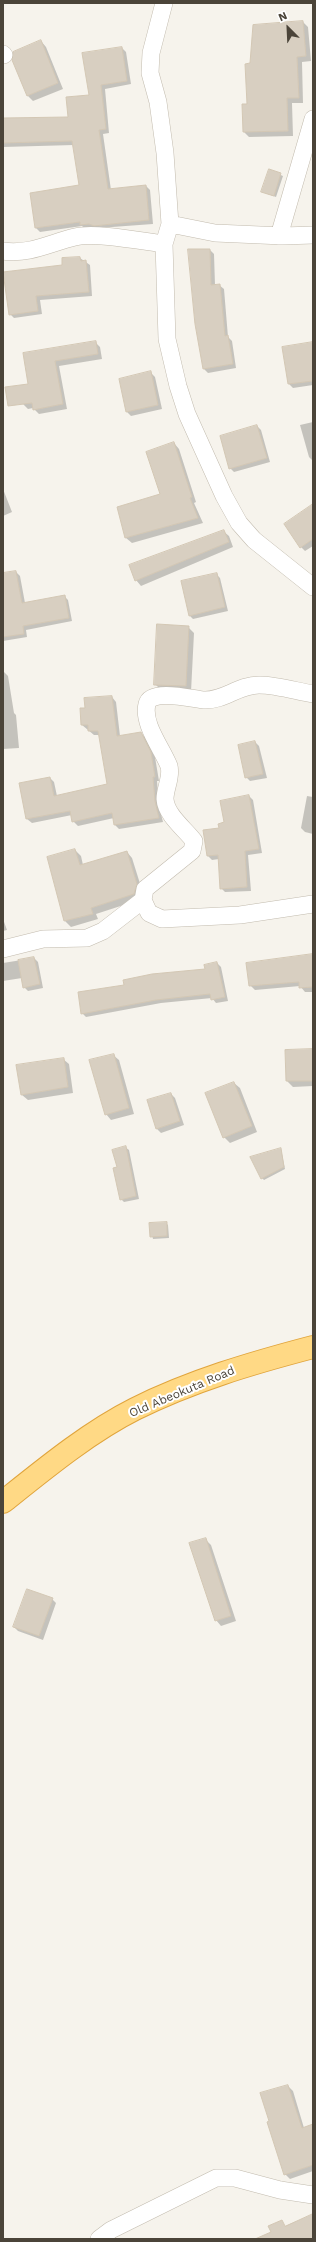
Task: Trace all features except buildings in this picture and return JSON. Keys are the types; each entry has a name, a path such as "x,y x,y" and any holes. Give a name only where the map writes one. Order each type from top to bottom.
{"highway":[{"name":"Old Abeokuta Road","path":"3,1502 82,1443 134,1409 193,1384 251,1363 313,1347"}],"street":[{"path":"164,3 150,53 150,73 158,102 165,153 170,224 164,244 167,339 178,386 187,414 224,496 239,523 254,540 313,587"},
{"path":"279,236 313,119"},
{"path":"170,224 215,233 279,236 313,235"},
{"path":"3,251 14,252 43,248 76,237 114,238 164,244"},
{"path":"313,694 261,685 242,686 221,698 210,700 174,695 156,696 150,699 147,703 149,724 170,769 165,799 168,810 194,841 192,851 145,889 143,900 149,913 162,919 240,915 313,904"},
{"path":"3,949 42,939 87,938 103,931 143,900"},
{"path":"99,2239 110,2230 216,2178 235,2178 280,2190 313,2195"}]}
